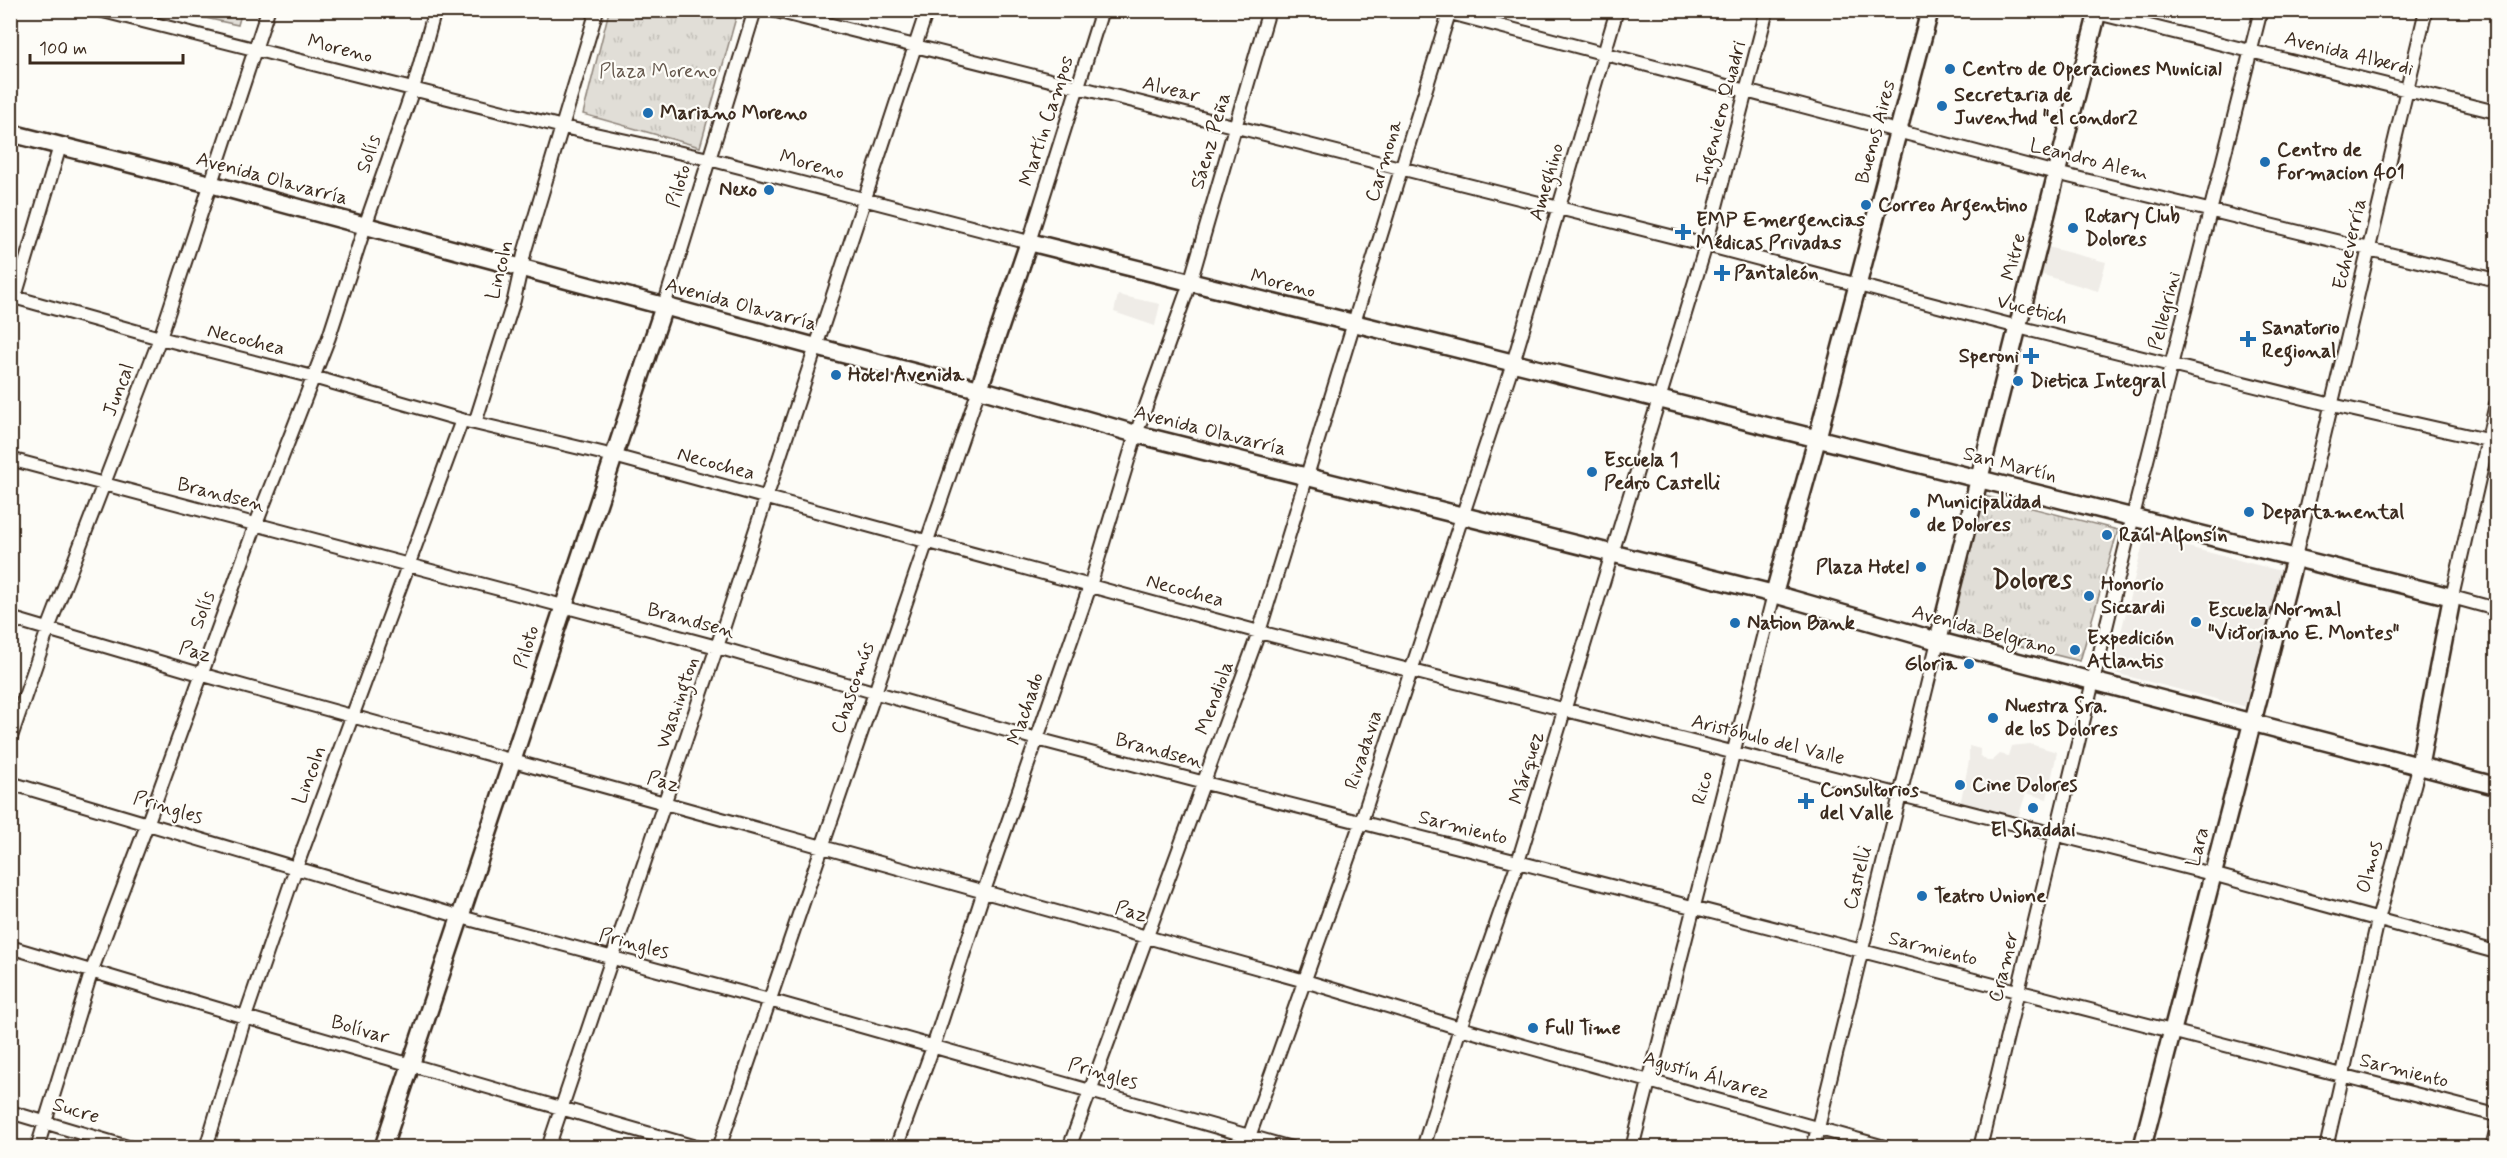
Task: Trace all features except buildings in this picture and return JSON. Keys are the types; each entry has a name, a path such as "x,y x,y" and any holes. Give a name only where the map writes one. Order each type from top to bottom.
{"main road":[{"name":"Buenos Aires","path":"1817,439 1930,10"},
{"name":"Mitre","path":"1978,479 2018,327 2094,11"},
{"name":"Avenida Olavarría","path":"10,133 979,389 1136,434 1461,516"},
{"name":"Moreno","path":"1029,243 1513,363"},
{"name":"Chascomús","path":"979,389 1029,243"},
{"name":"Piloto","path":"383,1148 409,1064 461,917 562,607 664,306"},
{"name":"San Martín","path":"1513,363 2452,597"},
{"name":"Rico","path":"1774,594 1817,439"},
{"name":"Castelli","path":"1938,641 1978,479"},
{"name":"Avenida Belgrano","path":"1461,516 1774,594 1938,641 2496,786"},
{"name":"Lara","path":"2142,1148 2295,557"},
{"name":"Olmos","path":"2419,767 2452,597"}],"street":[{"name":"Moreno","path":"99,10 563,127 709,159 1029,243"},
{"name":"Juncal","path":"10,741 15,709 160,338 268,10"},
{"name":"Solís","path":"37,1148 92,970 256,524 329,338 412,89 435,10"},
{"name":"Lincoln","path":"475,423 597,10"},
{"name":"Piloto","path":"664,306 755,10"},
{"name":"Alvear","path":"772,10 1560,208"},
{"name":"Washington","path":"548,1148 767,498 927,10"},
{"name":"Martín Campos","path":"1029,243 1102,10"},
{"name":"Sáenz Peña","path":"1190,283 1269,10"},
{"name":"Ameghino","path":"1513,363 1617,10"},
{"name":"Ingeniero Quadri","path":"1660,398 1706,245 1748,91 1767,10"},
{"name":"Pellegrini","path":"2133,516 2261,10"},
{"name":"Echeverría","path":"2295,557 2426,10"},
{"name":"Leandro Alem","path":"1447,11 2056,173 2496,280"},
{"name":"Carmona","path":"1354,323 1402,169 1447,11"},
{"name":"Avenida Alberdi","path":"2094,11 2496,112"},
{"path":"13,296 60,146"},
{"name":"Vucetich","path":"1560,208 2018,327 2332,405 2492,441"},
{"name":"Machado","path":"896,1148 933,1047 984,891 1090,586 1136,434 1190,283"},
{"name":"Necochea","path":"13,296 462,420 614,456 1259,632 1412,669"},
{"name":"Mendiola","path":"1069,1148 1259,632 1354,323"},
{"name":"Rivadavia","path":"1248,1141 1361,822 1513,363"},
{"name":"Chascomús","path":"719,1148 979,389"},
{"name":"Márquez","path":"1423,1148 1460,1028 1518,862 1660,398"},
{"path":"2452,597 2492,441 2496,405"},
{"name":"Lincoln","path":"206,1148 245,1017 296,868 462,420"},
{"name":"Brandsen","path":"10,459 717,647 1037,739 1361,822"},
{"name":"Cramer","path":"1980,1148 2133,516"},
{"name":"Rico","path":"1632,1148 1774,594"},
{"name":"San Martín","path":"2452,597 2496,609"},
{"name":"Paz","path":"10,618 353,717 1305,981"},
{"name":"Castelli","path":"1813,1148 1938,641"},
{"name":"Aristóbulo del Valle","path":"1412,669 2212,874 2496,952"},
{"name":"Olmos","path":"2326,1148 2378,920 2419,767"},
{"name":"Pringles","path":"10,783 148,822 461,917 1090,1090 1248,1141 1291,1148"},
{"name":"Sarmiento","path":"1361,822 2496,1115"},
{"name":"Bolívar","path":"10,947 699,1148"},
{"name":"Agustín Álvarez","path":"1305,981 1460,1028 1888,1148"},
{"name":"Sucre","path":"10,1112 131,1148"},
{"path":"2492,1148 2496,1131"}],"shaded area":[{"path":"2047,247 2106,262 2098,291 2040,274"},
{"path":"1118,295 1160,304 1155,326 1114,312"},
{"name":"Escuela Normal \"Victoriano E. Montes\"","path":"2145,536 2281,571 2247,707 2111,672"},
{"path":"2030,744 2057,752 2047,799 2026,793 2018,818 1960,805 1969,761 1969,746 1980,749 1980,755 1987,761 1992,761 2000,754 2008,756 2011,746"}],"green space":[{"path":"242,10 238,25 173,11"},
{"name":"Plaza Moreno","path":"721,10 737,14 700,147 583,114 609,11"},
{"path":"1981,495 2118,530 2080,661 1947,628"}],"place":[{"name":"Centro de Operaciones Municial","path":"1950,69"},
{"name":"Secretaria de Juventud \"el condor2","path":"1942,106"},
{"name":"Mariano Moreno","path":"648,113"},
{"name":"Centro de Formacion 401","path":"2265,162"},
{"name":"Nexo","path":"769,190"},
{"name":"Correo Argentino","path":"1866,205"},
{"name":"Rotary Club Dolores","path":"2073,228"},
{"name":"EMP Emergencias Médicas Privadas","path":"1683,232"},
{"name":"Pantaleón","path":"1722,273"},
{"name":"Sanatorio Regional","path":"2248,339"},
{"name":"Speroni","path":"2031,356"},
{"name":"Hotel Avenida","path":"836,375"},
{"name":"Dietica Integral","path":"2018,381"},
{"name":"Escuela 1 Pedro Castelli","path":"1592,472"},
{"name":"Departamental","path":"2249,512"},
{"name":"Municipalidad de Dolores","path":"1915,513"},
{"name":"Raúl Alfonsín","path":"2107,535"},
{"name":"Plaza Hotel","path":"1921,567"},
{"name":"Honorio Siccardi","path":"2089,596"},
{"name":"Escuela Normal \"Victoriano E. Montes\"","path":"2196,622"},
{"name":"Nation Bank","path":"1735,623"},
{"name":"Expedición Atlantis","path":"2075,650"},
{"name":"Gloria","path":"1969,664"},
{"name":"Nuestra Sra. de los Dolores","path":"1993,718"},
{"name":"Cine Dolores","path":"1960,785"},
{"name":"Consultorios del Valle","path":"1806,801"},
{"name":"El Shaddai","path":"2033,808"},
{"name":"Teatro Unione","path":"1922,896"},
{"name":"Full Time","path":"1533,1028"}],"district":[{"name":"Dolores","path":"2032,581"}]}
